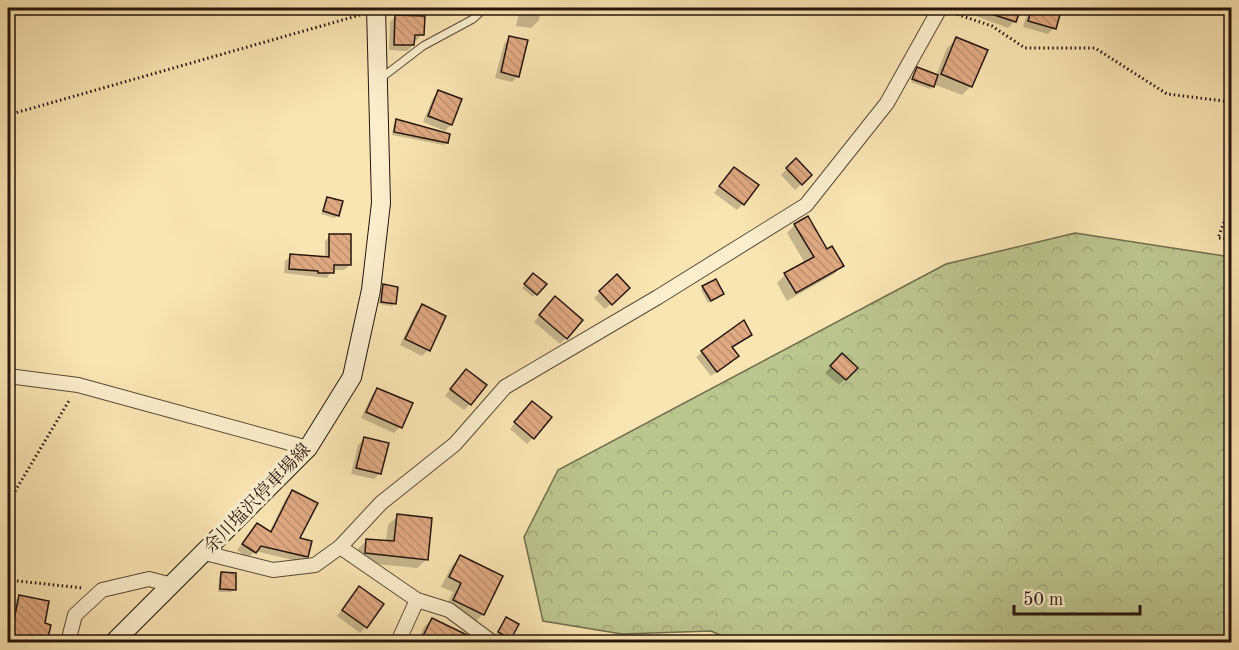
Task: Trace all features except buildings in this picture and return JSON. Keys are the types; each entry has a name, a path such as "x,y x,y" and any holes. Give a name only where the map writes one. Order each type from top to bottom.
{"main road":[{"name":"余川塩沢停車場線","path":"114,642 308,448 352,377 371,290 381,203 376,9"}],"street":[{"path":"205,553 273,570 315,565 340,547 381,503 455,444 505,387 658,297 806,205 887,103 938,8"},
{"path":"8,376 78,385 308,448"},
{"path":"340,547 417,600 449,610 492,642"},
{"path":"68,642 75,615 102,590 150,579 172,585"},
{"path":"398,642 417,600"}],"lane":[{"path":"378,81 423,46 473,19 485,8"}],"path":[{"path":"938,8 992,26 1025,48 1095,48 1167,94 1232,102"},
{"path":"8,115 376,9"},
{"path":"1232,201 1218,238 1232,239"},
{"path":"8,503 78,385"},
{"path":"8,580 102,590"}],"green space":[{"path":"1075,233 1231,257 1231,642 736,642 711,631 622,634 543,621 524,537 558,470 946,264"}]}
